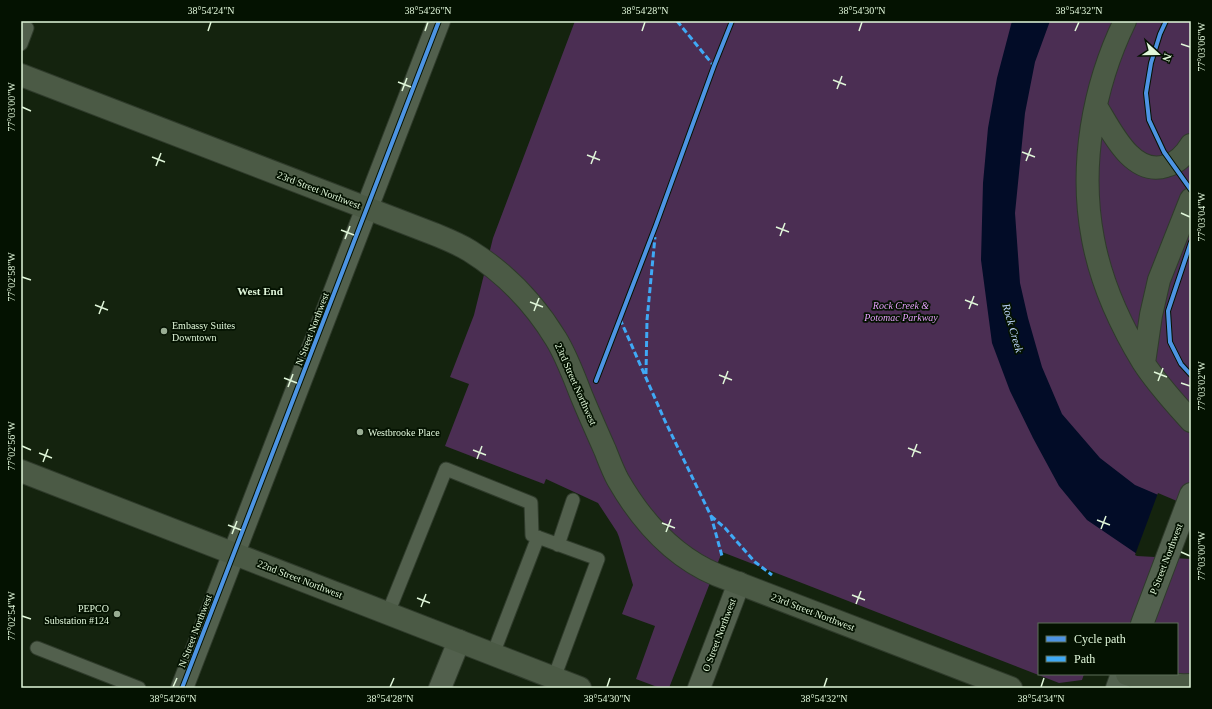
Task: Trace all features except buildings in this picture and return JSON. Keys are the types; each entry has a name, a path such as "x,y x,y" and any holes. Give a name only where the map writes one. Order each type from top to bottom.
{"main road":[{"path":"1125,21 1109,60 1096,106 1088,160 1088,186 1093,239 1099,263 1121,323 1159,385 1191,421"},
{"name":"23rd Street Northwest","path":"21,75 434,234 462,247 485,261 509,280 540,315 556,339 617,479 637,510 672,548 708,571 1011,688"},
{"path":"1096,106 1126,152 1134,160 1144,166 1156,168 1173,164 1191,145"},
{"path":"1144,362 1158,280 1191,199"},
{"name":"22nd Street Northwest","path":"21,471 580,688"},
{"name":"P Street Northwest","path":"1142,623 1191,494"},
{"path":"1117,688 1122,675"},
{"path":"1130,675 1157,684 1169,686 1191,685"}],"street":[{"name":"N Street Northwest","path":"182,688 439,21"},
{"name":"O Street Northwest","path":"699,688 739,583"},
{"path":"440,688 458,641"}],"lane":[{"path":"21,44 27,28"},
{"path":"388,613 446,469 531,503 532,535 598,559 554,678"},
{"path":"558,544 573,500"},
{"path":"493,654 538,537"},
{"path":"37,648 139,688"}],"green space":[{"name":"Rock Creek & Potomac Parkway","path":"575,21 1191,21 1191,688 1178,675 1178,623 1038,623 1038,675 722,552 669,688 660,688 636,679 655,626 622,614 633,585 617,532 598,503 546,479 544,484 445,446 469,384 450,377 474,315 493,238"},
{"name":"Rock Creek & Potomac Parkway","path":"1038,675 1084,675 1082,680 1059,683"}],"water":[{"name":"Rock Creek","path":"1012,21 1050,21 1035,62 1025,113 1015,213 1020,283 1042,367 1062,414 1100,458 1135,485 1191,509 1137,554 1087,520 1059,486 1010,391 992,343 981,260 983,183 988,128 997,78"}],"pier":[{"path":"1158,493 1191,507 1191,559 1135,555"}],"marked path":[{"path":"677,21 714,66"},
{"path":"646,374 647,320 655,237"},
{"path":"620,319 665,421 711,516 722,556"},
{"path":"711,516 725,528 755,562 772,575"}],"cycle path":[{"path":"182,688 439,21"},
{"path":"596,381 732,21"},
{"path":"1166,21 1160,34 1151,63 1146,93 1149,120 1164,152 1191,190"},
{"path":"1191,242 1168,311 1170,342 1181,364 1191,375"}],"place":[{"name":"Embassy Suites Downtown","path":"164,331"},
{"name":"Westbrooke Place","path":"360,432"},
{"name":"PEPCO Substation #124","path":"117,614"}],"district":[{"name":"West End","path":"260,291"}]}
